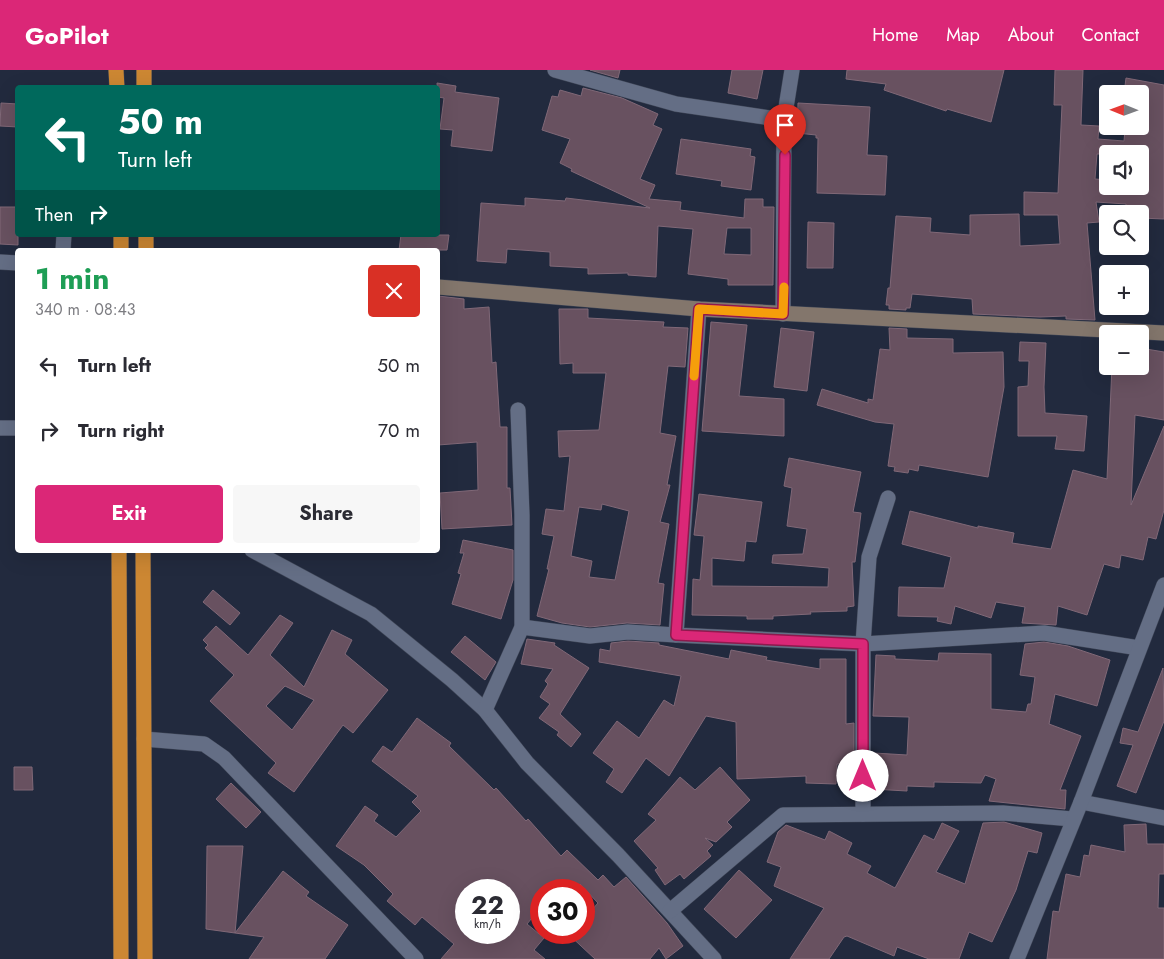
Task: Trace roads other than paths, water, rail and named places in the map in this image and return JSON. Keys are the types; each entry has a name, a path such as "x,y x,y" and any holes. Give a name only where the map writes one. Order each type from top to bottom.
{"highway":[{"path":"116,70 116,85"},
{"path":"144,70 144,85"},
{"path":"119,553 121,959"},
{"path":"143,553 146,959"},
{"path":"121,824 144,824"}],"street":[{"path":"555,70 676,104 784,120"},
{"path":"783,314 785,227 784,120 792,70"},
{"path":"0,262 15,263"},
{"path":"440,287 699,309 1164,333"},
{"path":"676,635 699,309"},
{"path":"484,710 522,626 522,514 518,410"},
{"path":"0,428 15,428"},
{"path":"863,814 863,644 869,556 888,498"},
{"path":"258,553 371,614 452,680 484,710 527,763 714,959"},
{"path":"1018,959 1072,819 1081,802 1164,585"},
{"path":"522,626 590,636 628,632 863,644 1044,633 1139,648"},
{"path":"144,739 204,744 224,758 416,959"},
{"path":"1081,802 1164,818"},
{"path":"670,911 783,814 1003,812 1072,819"}]}
